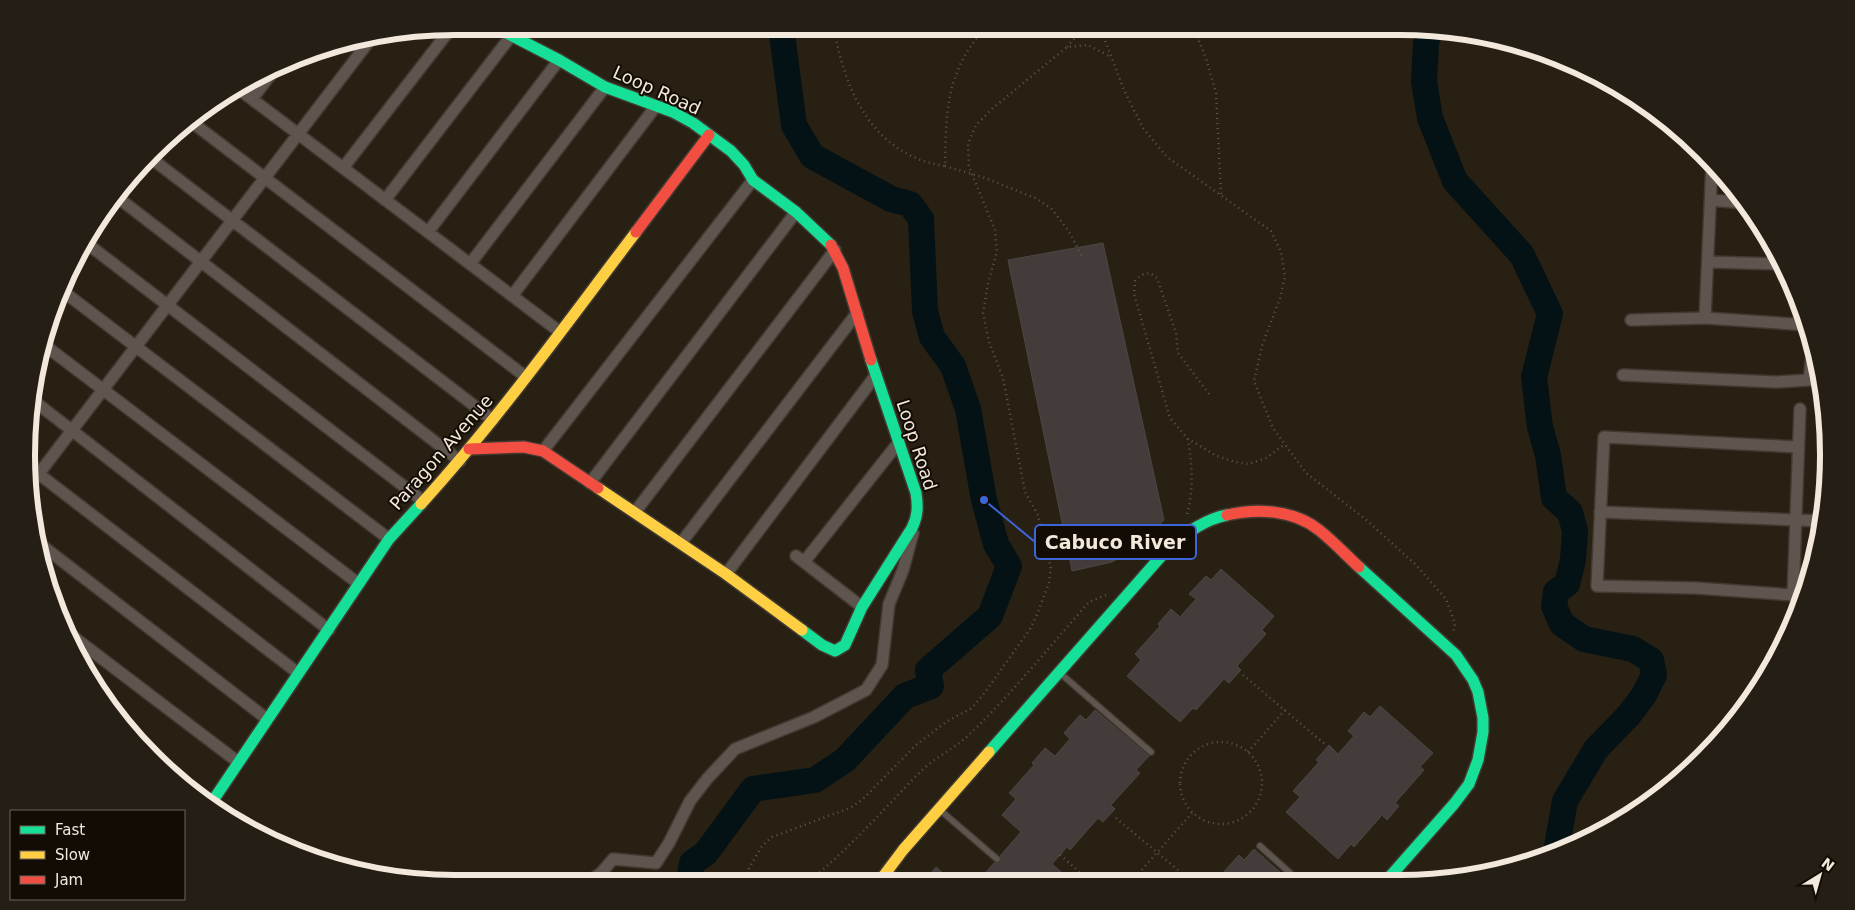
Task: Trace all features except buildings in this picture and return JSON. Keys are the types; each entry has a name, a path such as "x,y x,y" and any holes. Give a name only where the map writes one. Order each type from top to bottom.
{"street":[{"path":"343,168 446,35"},
{"name":"Loop Road","path":"469,449 524,447 543,451 726,574 831,650 838,650 845,645 862,607 917,517 916,493 876,375 843,268 835,250 817,230 796,212 753,180 738,158 683,117 605,87 559,60 511,36"},
{"path":"385,200 511,36"},
{"path":"36,470 72,430 367,44"},
{"path":"428,232 559,60"},
{"path":"252,99 268,79"},
{"path":"470,264 605,87"},
{"path":"243,92 560,332"},
{"path":"512,296 656,106"},
{"path":"195,125 526,377"},
{"name":"Paragon Avenue","path":"214,799 389,539 460,461 493,420 709,135"},
{"path":"154,162 493,420"},
{"path":"1705,318 1712,173"},
{"path":"543,451 753,180"},
{"path":"121,200 460,461"},
{"path":"1711,200 1735,202"},
{"path":"590,483 796,212"},
{"path":"90,246 423,501"},
{"path":"635,512 835,250"},
{"path":"1708,262 1774,264"},
{"path":"67,294 389,539"},
{"path":"680,543 857,313"},
{"path":"1630,320 1705,318 1799,324"},
{"path":"49,348 359,584"},
{"path":"1622,375 1776,382 1809,380 1811,367"},
{"path":"726,574 876,375"},
{"path":"39,404 328,630"},
{"path":"1798,447 1604,437 1597,586 1696,588 1793,595 1800,409"},
{"path":"862,607 800,559 898,442"},
{"path":"36,471 298,673"},
{"path":"884,875 892,862 1180,537 1202,522 1226,514 1250,511 1274,512 1302,519 1325,535 1449,649 1466,668 1478,692 1481,705 1482,736 1477,764 1469,784 1391,875"},
{"path":"1600,512 1814,521"},
{"path":"598,875 613,859 656,863 669,843 690,801 706,779 735,749 814,717 866,690 882,665 889,604 903,570 917,517"},
{"path":"45,548 267,719"},
{"path":"78,640 238,762"}],"lane":[{"path":"1059,672 1151,752"},
{"path":"939,809 997,859"},
{"path":"1260,846 1293,875"}],"path":[{"path":"836,35 842,62 861,112 895,147 913,158 972,174 1035,198 1051,208 1068,230 1082,256"},
{"path":"945,166 946,130 950,101 958,69 980,35"},
{"path":"745,875 762,846 772,837 856,805 916,745 946,722 972,708 1030,629 1049,583 1051,567 1045,552 1038,514 1025,492 1003,378 989,342 983,313 988,283 997,252 995,230 969,167 968,144 976,126 993,108 1067,47 1077,35"},
{"path":"1103,35 1124,90 1143,128 1167,157 1271,231 1281,252 1285,276 1280,298 1262,346 1254,381 1273,428 1306,473 1372,524 1415,564 1446,599 1455,624 1449,649"},
{"path":"1196,35 1206,58 1216,93 1221,194"},
{"path":"1067,47 1088,45 1111,57"},
{"path":"1209,394 1178,353 1176,333 1157,278 1150,273 1141,275 1135,281 1134,294 1170,418 1188,439 1217,456 1235,462 1249,464 1266,458 1285,444"},
{"path":"1180,537 1191,498 1192,467 1188,439"},
{"path":"817,875 835,860 926,766 959,744 970,734 1004,699 1089,602 1106,595"},
{"path":"1243,675 1327,746"},
{"path":"1248,752 1285,710"},
{"path":"1221,741 1235,744 1248,752 1256,761 1261,773 1259,799 1252,810 1242,818 1216,824 1204,820 1193,813 1184,802 1180,788 1180,774 1185,761 1195,750 1207,744 1221,741"},
{"path":"1137,875 1193,813"},
{"path":"1116,818 1184,875"},
{"path":"1060,855 1083,875"}],"waterway":[{"path":"690,875 692,863 706,853 753,789 815,780 845,760 905,696 931,686 928,670 990,616 1009,566 996,544 984,500 968,409 953,366 932,337 925,311 921,219 910,204 891,199 812,156 794,125 782,35"},
{"path":"1428,36 1424,81 1430,118 1455,181 1522,255 1550,314 1534,377 1540,427 1548,455 1554,498 1570,512 1575,531 1573,560 1567,584 1556,592 1554,606 1562,624 1584,639 1633,649 1651,660 1654,675 1644,695 1629,715 1596,749 1565,801 1557,844"}],"traffic: fast":[{"path":"510,35 605,87 673,112 693,123 731,151 744,165 753,180 796,212 831,245"},
{"path":"802,630 822,645 835,651 845,645 862,607 912,528 915,519 917,507 916,493 871,360"},
{"path":"214,799 389,539 421,504"},
{"path":"989,752 1171,545 1205,523 1227,515"},
{"path":"1359,567 1456,655 1473,680 1478,692 1483,718 1483,732 1478,760 1469,784 1454,804 1391,875"}],"traffic: slow":[{"path":"421,504 505,404 636,232"},
{"path":"598,488 726,574 802,630"},
{"path":"884,875 903,850 989,752"}],"traffic: jam":[{"path":"636,232 709,135"},
{"path":"831,245 843,268 871,360"},
{"path":"469,449 524,447 543,451 598,488"},
{"path":"1227,515 1263,511 1298,518 1319,530 1359,567"}],"place":[{"name":"Cabuco River","path":"984,500"}]}
